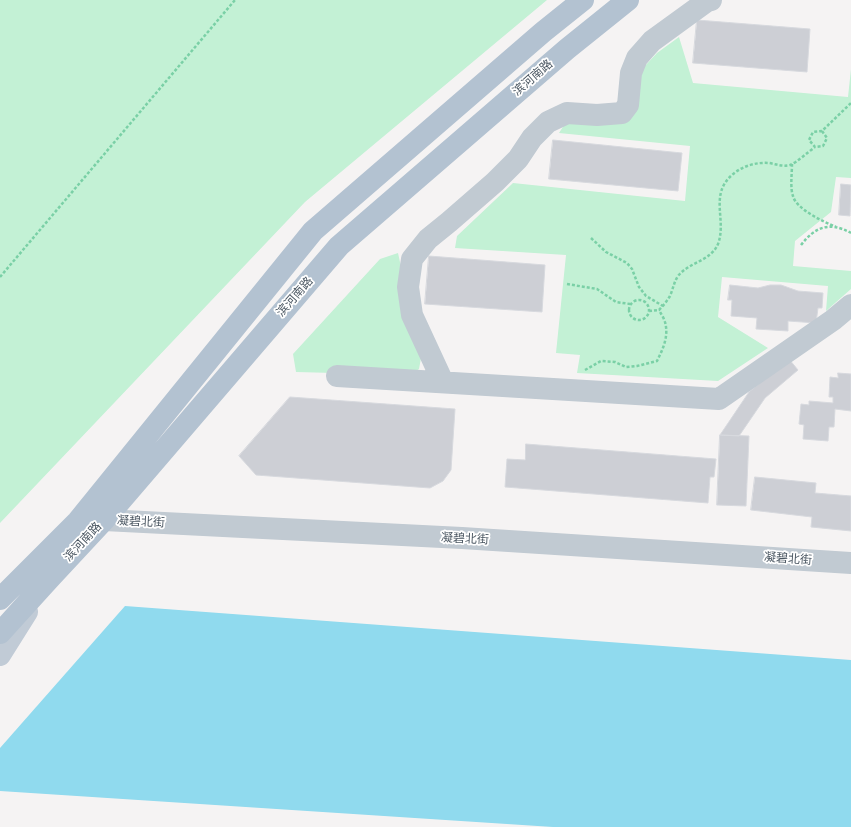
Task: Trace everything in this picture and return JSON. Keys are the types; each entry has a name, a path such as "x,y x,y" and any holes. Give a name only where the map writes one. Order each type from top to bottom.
{"main road":[{"name":"滨河南路","path":"0,599 78,521 313,231 543,32 583,0"},
{"name":"滨河南路","path":"0,633 48,579 104,520 339,246 567,49 628,0"},
{"path":"0,585 44,556"},
{"path":"0,655 48,579"}],"street":[{"path":"443,382 412,315 408,287 412,259 428,239 495,182 518,159 532,138 548,122 567,113 597,115 622,113 628,106 631,73 637,58 652,41 707,1 711,0"},
{"path":"337,376 719,399 833,320 851,305"},
{"name":"凝碧北街","path":"78,521 104,520 462,538 851,562"}],"path":[{"path":"0,277 235,0"},
{"path":"815,147 809,140 813,132 822,131 851,103"},
{"path":"649,311 659,310 669,298 678,276 685,269 711,254 717,245 721,229 719,211 721,192 725,183 732,175 754,164 768,163 782,166 792,164 815,147 824,146 827,138 822,131"},
{"path":"792,164 793,196 798,206 825,223 851,233"},
{"path":"801,245 809,235 818,229 836,227"},
{"path":"591,238 606,252 627,263 632,269 639,287 646,296 663,306"},
{"path":"567,284 597,289 616,302 630,304 636,300 642,300 648,304 649,311 646,317 639,320 632,317 629,311 630,304"},
{"path":"567,389 586,368 601,361 615,362 626,367 657,361 664,348 666,333 665,322 659,310"}],"green space":[{"path":"0,0 547,0 305,202 0,523"},
{"path":"679,37 693,83 848,97 851,69 851,178 836,177 831,212 795,241 793,266 851,271 851,289 826,311 828,286 722,277 718,317 768,348 718,381 577,373 580,355 556,353 566,255 455,248 457,236 513,183 685,201 690,146 559,133 568,119 625,119 643,68 657,53"},
{"path":"398,253 421,358 419,369 411,375 296,372 293,354 380,259"}],"water":[{"path":"125,606 851,660 851,827 553,827 0,791 0,748"}],"building":[{"path":"697,20 810,29 807,72 693,63"},
{"path":"553,140 682,153 678,191 549,179"},
{"path":"841,184 851,185 850,216 839,215"},
{"path":"429,256 545,265 542,312 425,304"},
{"path":"730,285 758,288 770,285 781,285 798,291 823,293 822,308 818,308 816,323 788,321 788,331 756,329 757,318 731,316 732,300 728,300"},
{"path":"789,359 798,370 765,398 739,436 720,435 749,392"},
{"path":"838,373 851,374 851,411 835,409 834,427 829,427 828,441 803,439 804,425 799,424 801,404 809,405 809,401 833,403 833,397 829,397 830,377 838,378"},
{"path":"290,397 455,409 451,470 443,481 430,488 256,475 239,456"},
{"path":"720,435 749,436 746,506 717,505"},
{"path":"526,444 716,459 714,477 710,477 708,503 505,487 507,459 525,460"},
{"path":"755,477 816,483 815,493 851,496 851,531 811,527 812,517 751,510"}]}
